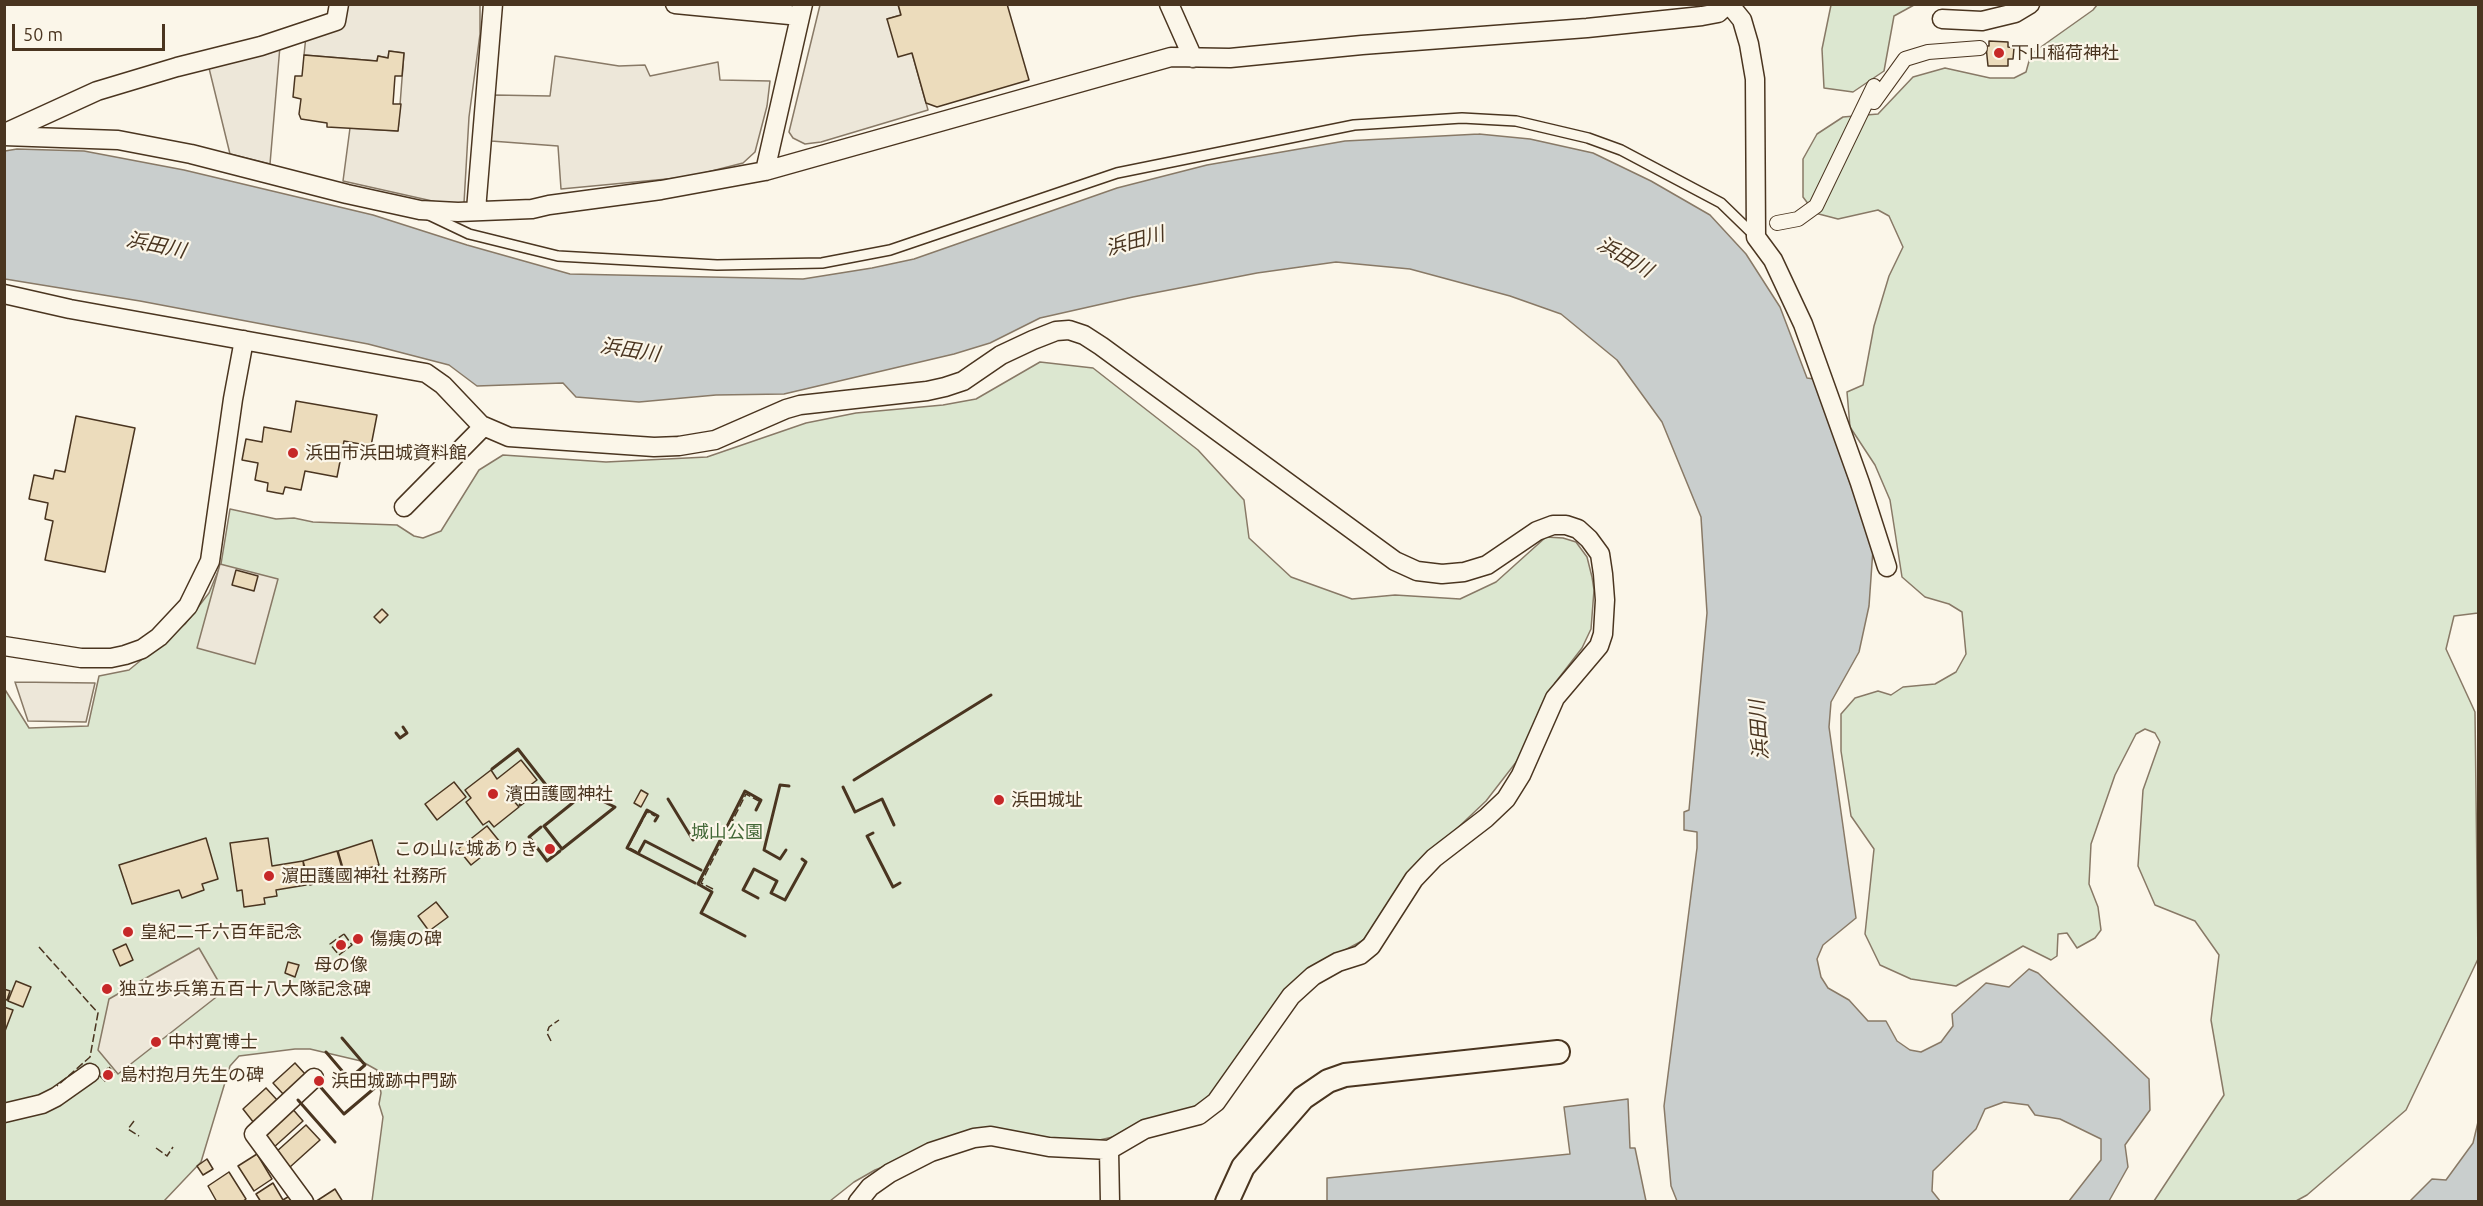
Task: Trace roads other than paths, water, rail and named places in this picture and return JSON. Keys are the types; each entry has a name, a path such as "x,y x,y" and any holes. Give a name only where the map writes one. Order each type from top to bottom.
{"street":[{"path":"4,134 97,91 177,67 261,46 336,21 339,4"},
{"path":"476,210 493,4"},
{"path":"675,4 801,10 765,171"},
{"path":"1169,4 1193,58"},
{"path":"4,134 118,140 191,154 420,210 458,212 532,209 661,190 765,171 1171,57 1230,58 1362,45 1587,28 1702,16 1718,13 1729,4 1742,20 1755,79 1756,237 1773,260 1803,324 1860,483 1887,567"},
{"path":"1942,19 1982,21 2015,13 2030,4"},
{"path":"1863,113 1871,106 1905,59 1928,51 1980,48"},
{"path":"1777,223 1798,219 1816,206 1863,113 1874,86"},
{"path":"4,294 70,309 426,373 443,385 481,425 501,434 519,438 654,447 715,441 800,405 945,387 963,381 1001,355 1033,340 1056,331 1070,330 1084,335 1101,346 1395,561 1417,571 1443,574 1464,572 1487,565 1537,531 1553,525 1566,525 1578,529 1589,539 1600,554 1603,574 1605,600 1601,640 1599,646 1555,698 1521,775 1506,798 1486,818 1434,858 1414,879 1371,946 1360,955 1338,962 1312,976 1291,996 1216,1102 1199,1115 1146,1129 1109,1150 1050,1147 991,1136 974,1138 931,1152 890,1173 870,1187 858,1202"},
{"path":"4,646 81,658 111,658 125,655 142,649 159,637 189,606 210,561 233,399 244,340"},
{"path":"404,507 479,431 481,425"},
{"path":"1227,1202 1243,1167 1304,1098 1328,1081 1345,1075 1558,1052"},
{"path":"4,1113 42,1104 90,1073"},
{"path":"304,1202 254,1134 314,1078"},
{"path":"1109,1150 1110,1202"}],"lane":[{"path":"420,210 469,234 558,256 717,265 822,263 890,250 1117,173 1354,125 1462,118 1546,127 1621,150 1721,203 1756,237"}],"water":[{"name":"浜田川","path":"1479,134 1530,139 1593,153 1651,181 1710,215 1746,254 1780,307 1807,378 1814,379 1873,549 1869,606 1859,652 1831,702 1829,727 1856,918 1823,945 1817,959 1821,977 1828,988 1849,1000 1868,1021 1886,1021 1897,1041 1910,1050 1921,1052 1941,1042 1953,1026 1952,1014 1986,983 2009,987 2029,969 2038,973 2149,1079 2150,1110 2125,1145 2128,1167 2109,1201 2069,1201 2101,1160 2101,1139 2060,1119 2035,1115 2028,1105 2004,1102 1985,1109 1976,1129 1933,1171 1932,1191 1940,1201 1677,1201 1671,1186 1664,1106 1697,848 1697,832 1684,830 1684,812 1689,810 1707,613 1701,517 1662,422 1617,360 1561,314 1510,296 1410,269 1336,262 1257,273 1040,318 990,343 954,354 784,394 716,395 639,402 576,397 563,383 477,386 449,365 368,344 140,301 5,279 5,151 17,149 84,151 184,170 373,215 570,274 803,279 914,259 1117,188 1207,165 1345,141"},
{"path":"1628,1099 1630,1148 1635,1148 1646,1201 1327,1201 1327,1178 1570,1154 1564,1107"},
{"path":"2478,1122 2478,1201 2410,1201 2432,1179 2446,1180 2473,1143"}],"place":[{"name":"下山稲荷神社","path":"1999,53"},
{"name":"浜田市浜田城資料館","path":"293,453"},
{"name":"濱田護國神社","path":"493,794"},
{"name":"浜田城址","path":"999,800"},
{"name":"この山に城ありき","path":"550,849"},
{"name":"濵田護國神社 社務所","path":"269,876"},
{"name":"皇紀二千六百年記念","path":"128,932"},
{"name":"傷痍の碑","path":"358,939"},
{"name":"母の像","path":"341,945"},
{"name":"独立歩兵第五百十八大隊記念碑","path":"107,989"},
{"name":"中村寛博士","path":"156,1042"},
{"name":"島村抱月先生の碑","path":"108,1075"},
{"name":"浜田城跡中門跡","path":"319,1081"}],"park label":[{"name":"城山公園","path":"727,832"}]}
